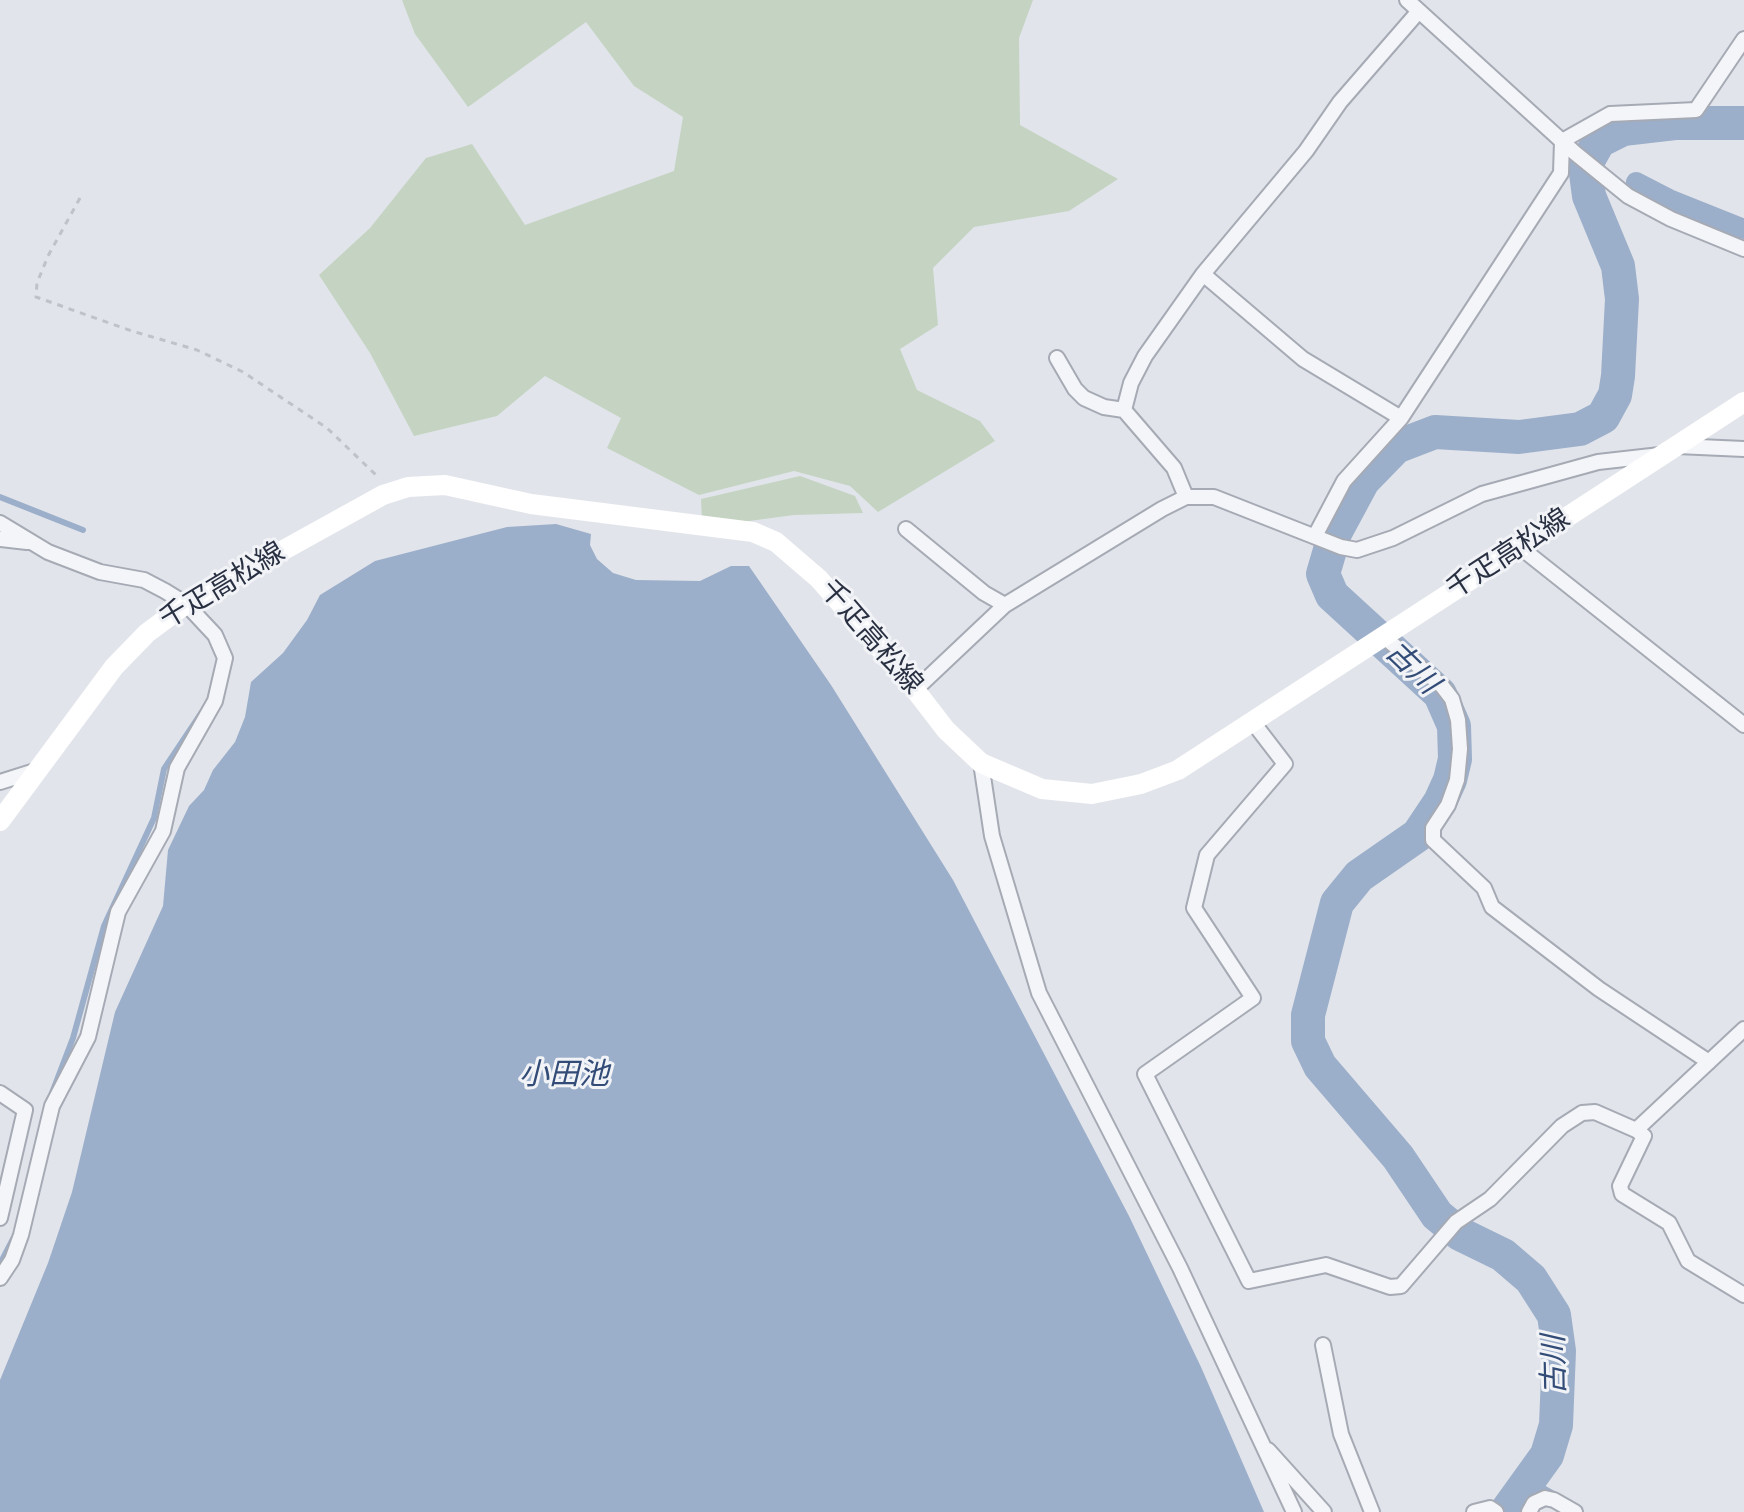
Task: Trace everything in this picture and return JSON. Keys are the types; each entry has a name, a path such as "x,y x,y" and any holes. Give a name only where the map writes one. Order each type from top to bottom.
{"main road":[{"name":"千疋高松線","path":"0,821 114,667 147,633 186,604 383,495 408,487 445,485 531,504 753,532 784,547 819,579 946,730 981,763 1042,789 1092,794 1141,784 1178,770 1744,402"}],"street":[{"path":"1407,0 1609,182 1671,219 1744,249"},
{"path":"1124,410 1131,383 1145,356 1203,274 1306,151 1340,102 1419,11"},
{"path":"1562,141 1610,114 1696,110 1744,39"},
{"path":"1319,538 1344,481 1401,418 1561,173 1562,141"},
{"path":"1203,274 1303,359 1401,418"},
{"path":"1057,358 1075,389 1084,398 1104,407 1124,410 1174,468 1186,497"},
{"path":"915,690 1005,605 1186,497 1214,497 1341,547 1357,550 1393,538 1482,494 1598,462 1670,450 1744,449"},
{"path":"0,523 48,552 100,572 144,580 186,604 215,635 225,658 215,701 177,768 163,831 118,912 88,1037 52,1106 21,1235 12,1260 0,1278"},
{"path":"906,529 984,593 1005,605"},
{"path":"0,539 32,542"},
{"path":"1521,548 1744,725"},
{"path":"1375,641 1442,686 1452,699 1458,720 1460,749 1457,780 1448,805 1433,828 1433,840 1484,888 1492,907 1599,989 1709,1062"},
{"path":"1252,721 1285,764 1207,855 1194,908 1253,998 1145,1074 1249,1281 1326,1265 1390,1287 1401,1286 1456,1222 1490,1199 1562,1126 1582,1113 1595,1112 1644,1136 1620,1186 1622,1194 1669,1223 1688,1261 1744,1295"},
{"path":"981,763 992,836 1039,993 1180,1268 1294,1512"},
{"path":"0,782 39,770"},
{"path":"1636,1130 1744,1029"},
{"path":"0,1093 25,1110 0,1218"},
{"path":"1323,1345 1341,1434 1372,1512"},
{"path":"1259,1441 1324,1512"},
{"path":"1529,1512 1534,1503 1545,1498 1575,1512"},
{"path":"1474,1512 1493,1510"}],"path":[{"path":"80,198 48,256 37,283 36,297 197,350 243,372 327,428 368,470 397,490"}],"green space":[{"path":"402,0 1033,0 1019,38 1020,125 1118,179 1069,211 974,227 933,268 938,325 900,349 917,390 980,421 995,441 878,512 850,486 794,471 699,495 607,448 621,418 545,376 497,416 414,436 370,353 319,275 370,228 426,158 472,144 525,225 674,171 683,117 634,86 586,22 468,107 415,34"},
{"path":"800,476 855,496 863,513 794,515 734,523 702,520 701,499"}],"water":[{"name":"小田池","path":"556,524 591,534 590,545 597,559 613,573 636,580 700,581 731,566 749,566 831,685 953,880 1129,1216 1201,1367 1264,1512 0,1512 0,1380 48,1263 72,1192 115,1012 163,906 168,850 189,806 204,790 213,770 235,742 245,717 251,682 283,653 307,620 320,595 375,561 507,527"}],"waterway":[{"name":"古川","path":"1506,1512 1547,1455 1556,1425 1559,1351 1554,1315 1531,1279 1503,1255 1460,1234 1437,1215 1398,1157 1320,1066 1308,1041 1308,1015 1337,903 1359,876 1418,835 1440,802 1455,759 1454,726 1440,694 1332,595 1323,574 1335,533 1363,481 1396,447 1435,432 1519,437 1580,429 1603,417 1615,395 1622,299 1618,266 1589,196 1585,166 1599,141 1623,129 1675,123 1744,123"},
{"path":"1636,182 1669,199 1744,229"},
{"path":"0,497 83,530"},
{"path":"52,1093 73,1038 104,926 154,818 164,769 202,712"},
{"path":"0,1264 13,1239"},
{"path":"1529,1480 1554,1494"}]}
